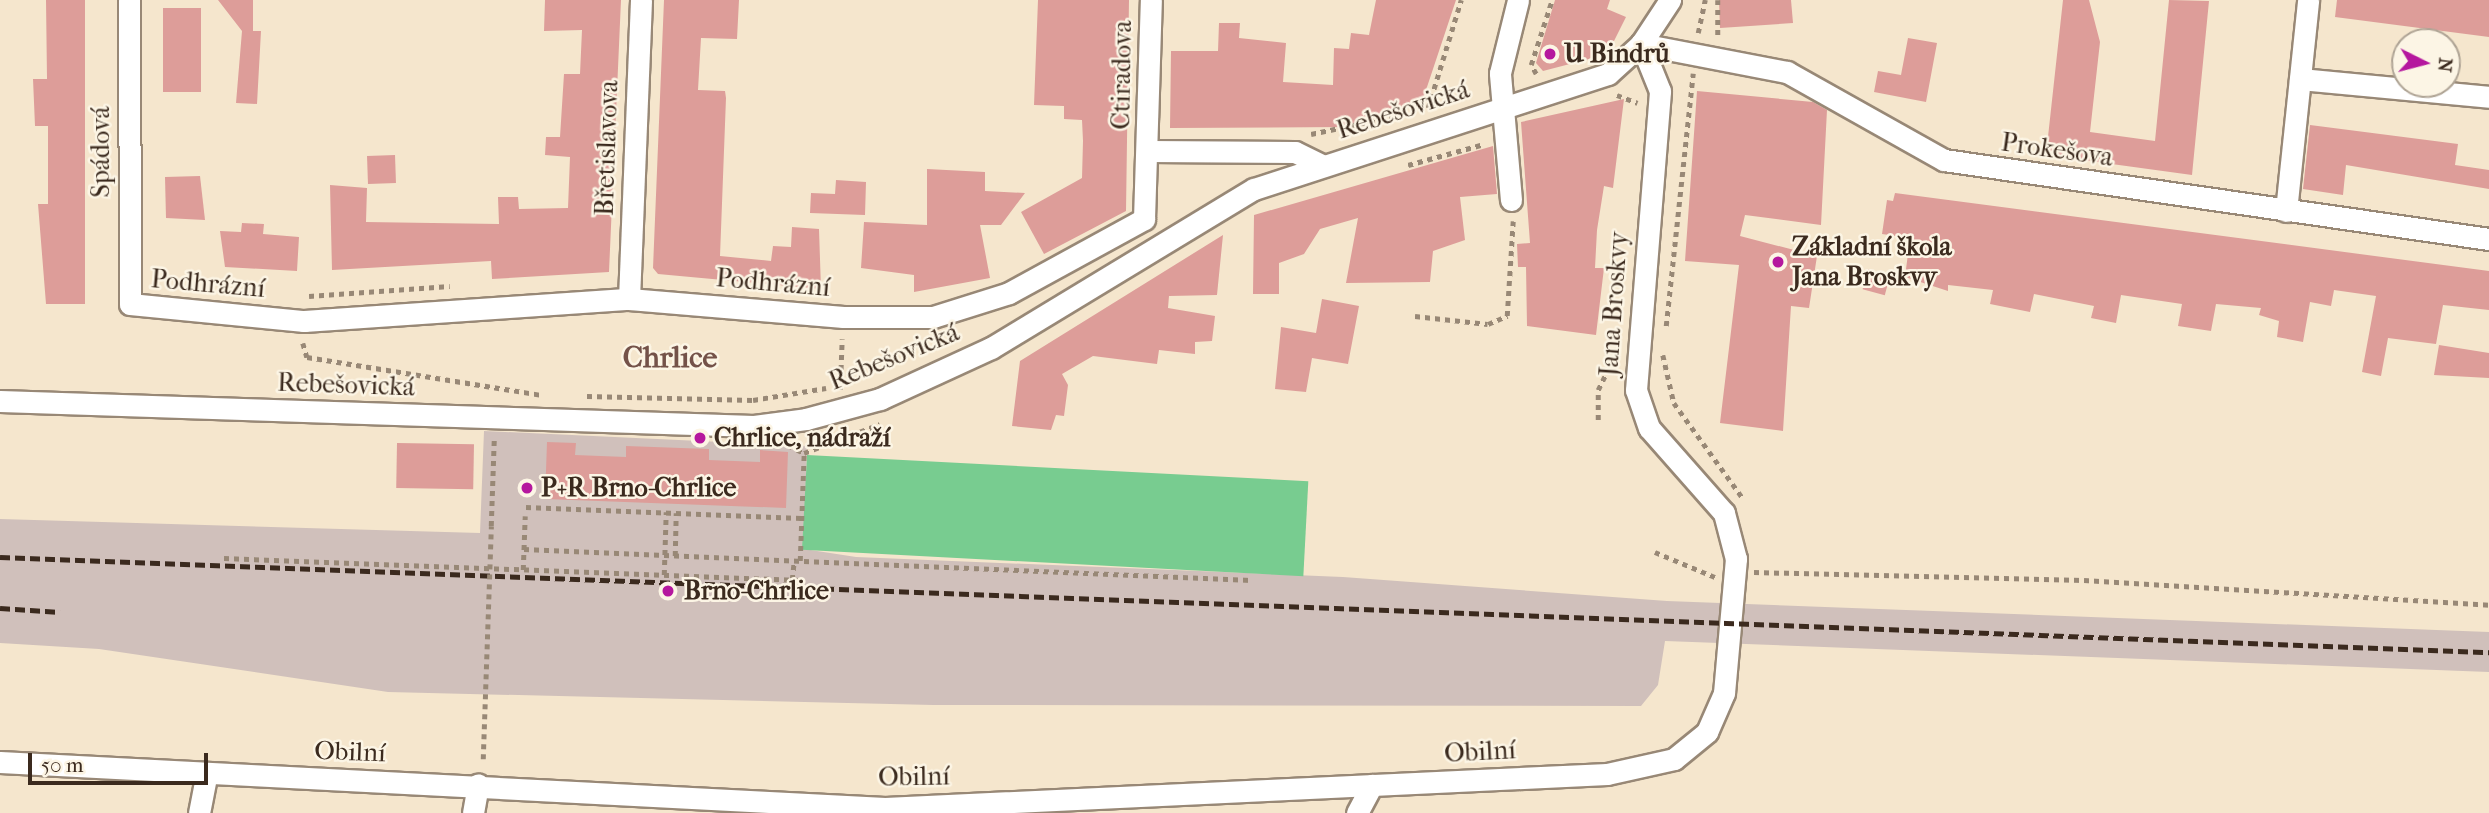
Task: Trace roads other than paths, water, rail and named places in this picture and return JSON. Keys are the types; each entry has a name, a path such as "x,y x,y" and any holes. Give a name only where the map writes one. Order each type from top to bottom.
{"street":[{"name":"Spádová","path":"129,0 130,304"},
{"name":"Břetislavova","path":"629,299 641,0"},
{"name":"Ctiradova","path":"1149,151 1151,0"},
{"path":"1511,200 1503,96 1518,0"},
{"name":"Rebešovická","path":"0,401 754,426 806,419 880,399 968,359 1231,202 1503,96 1608,74 1641,44 1670,0"},
{"path":"2286,211 2308,0"},
{"name":"Prokešova","path":"1641,44 1694,58 1804,79 1944,160 2489,239"},
{"name":"Jana Broskvy","path":"1641,44 1659,101 1635,352 1643,416 1724,513 1746,572 1731,624"},
{"path":"2300,79 2489,97"},
{"name":"Podhrázní","path":"130,304 304,321 629,299 843,317 933,317 1009,293 1139,223 1147,209 1149,151"},
{"path":"1149,151 1295,152 1322,165"},
{"name":"Obilní","path":"0,762 206,776 478,784 885,810 1607,774 1674,759 1695,744 1718,712 1731,624"},
{"path":"199,813 206,776"},
{"path":"473,813 478,784"},
{"path":"1357,813 1373,785"}],"railway":[{"path":"0,557 2489,652"},
{"path":"0,608 60,612"}],"place":[{"name":"U Bindrů","path":"1550,54"},
{"name":"Základní škola Jana Broskvy","path":"1778,262"},
{"name":"Chrlice, nádraží","path":"700,438"},
{"name":"P+R Brno-Chrlice","path":"527,488"},
{"name":"Brno-Chrlice","path":"668,591"}],"district":[{"name":"Chrlice","path":"670,358"}]}
